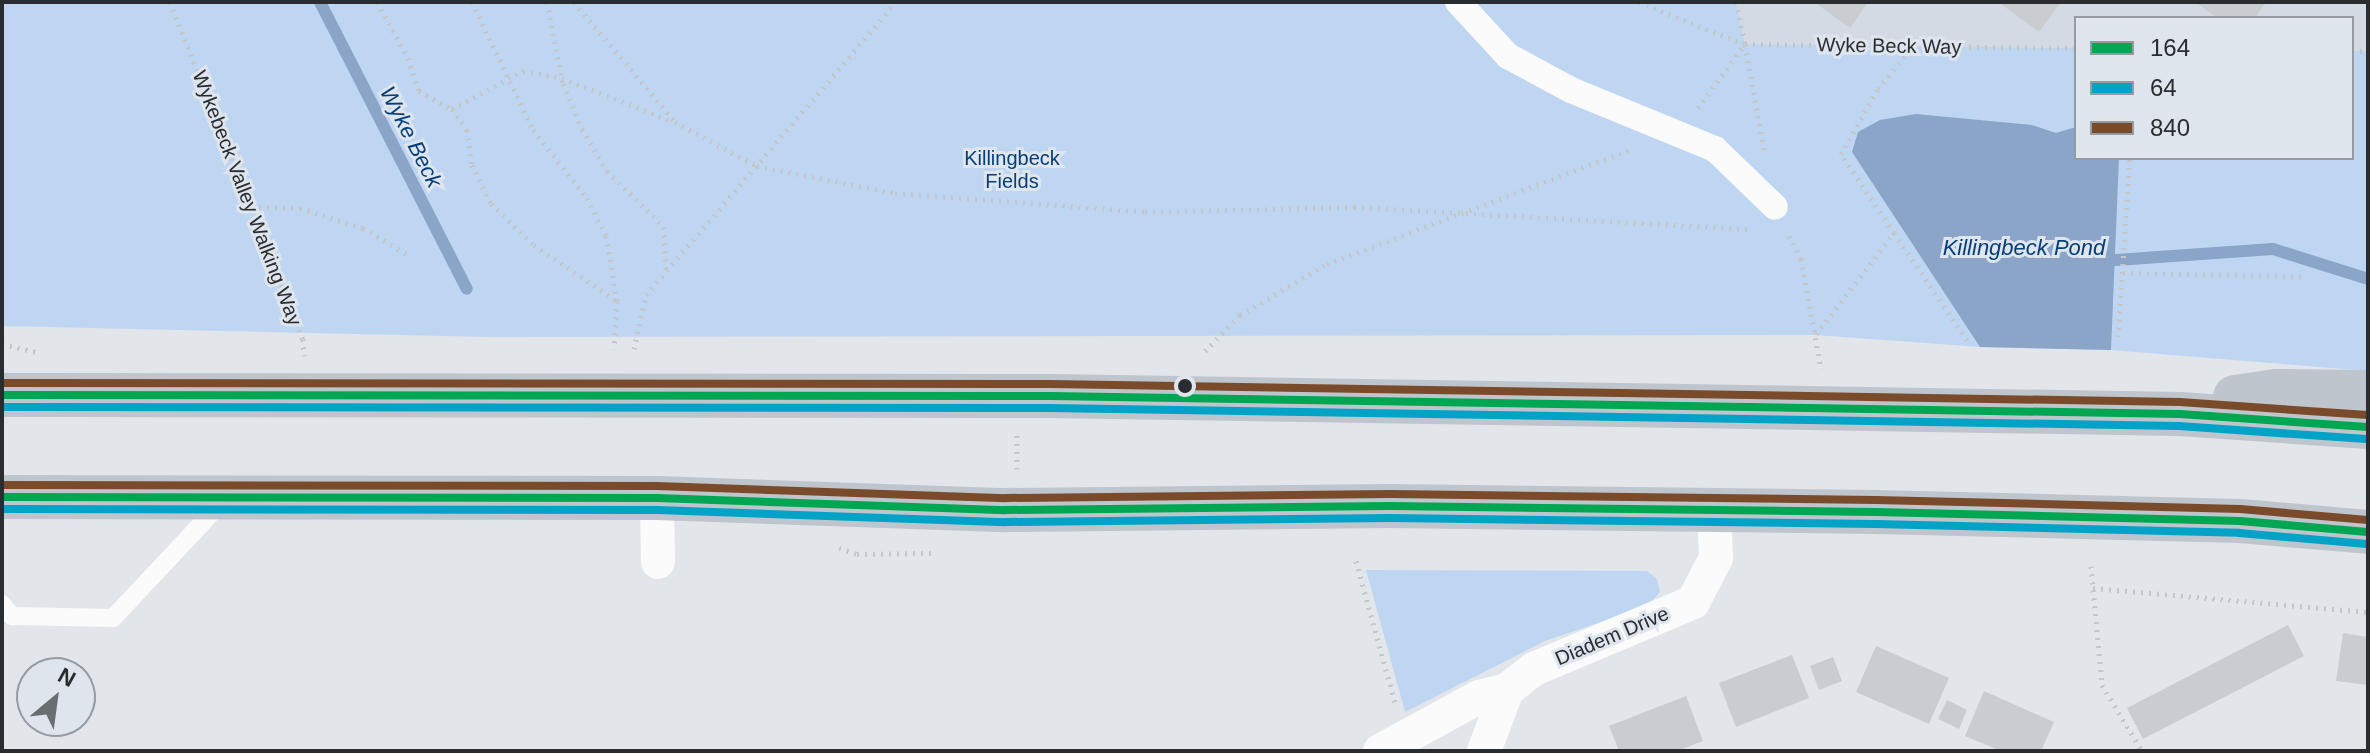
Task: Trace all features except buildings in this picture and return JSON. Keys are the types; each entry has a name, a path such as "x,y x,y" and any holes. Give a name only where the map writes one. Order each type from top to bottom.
{"highway":[{"path":"2130,413 2276,391 2368,392"},
{"path":"2,395 307,398 1050,396 1826,411 2130,413 2368,427"},
{"path":"2,497 657,498 1006,510 1390,506 2240,521 2368,532"}],"street":[{"path":"1458,2 1508,56 1571,90 1715,149 1775,207"},
{"path":"657,498 658,562"},
{"name":"Diadem Drive","path":"1392,744 1479,697 1507,690 1534,669 1693,602 1716,558 1714,511"},
{"path":"1484,751 1507,690"}],"lane":[{"path":"2,604 12,616 113,618 226,499"}],"path":[{"name":"Wykebeck Valley Walking Way","path":"170,2 303,339 307,398"},
{"path":"377,2 408,58 419,91 452,109 467,130 472,165 491,204 534,245 617,301"},
{"path":"472,2 506,80 533,130 594,211 606,236 617,301 614,349"},
{"path":"547,2 562,78 582,129 607,171 664,227 666,272"},
{"path":"574,2 675,122"},
{"path":"634,349 646,295 896,2"},
{"path":"1639,2 1745,44"},
{"path":"1736,2 1775,207 1801,259 1826,411"},
{"path":"1205,351 1232,321 1327,264 1640,147 1694,113 1745,44"},
{"name":"Wyke Beck Way","path":"1745,44 2074,48"},
{"path":"1913,46 1878,89 1841,154 1967,340"},
{"path":"452,109 523,71 562,78 675,122 757,166 895,193 1145,212 1354,207 1787,231"},
{"path":"2118,337 2130,160"},
{"path":"251,207 300,208 363,228 411,257"},
{"path":"1815,335 1894,233"},
{"path":"2123,273 2303,276"},
{"path":"1016,475 1016,423 1050,422 1050,396"},
{"path":"1356,561 1392,744"},
{"path":"2091,566 2102,685 2142,751"},
{"path":"2093,588 2368,612"}],"shaded area":[{"path":"1736,2 2368,2 2368,51 2354,51 2354,16 2074,16 2074,48 1745,44"}],"green space":[{"name":"Killingbeck Fields","path":"2,2 1736,2 1745,44 2074,48 2074,160 2354,160 2354,51 2368,51 2368,371 2111,350 1980,347 1815,335 487,337 2,326"},
{"path":"1366,570 1647,571 1657,579 1660,592 1648,606 1545,641 1405,712"}],"water":[{"name":"Killingbeck Pond","path":"1916,114 2032,125 2056,133 2074,128 2074,160 2119,160 2111,350 1980,347 1852,152 1858,132 1880,120"}],"waterway":[{"name":"Wyke Beck","path":"320,2 467,289"},
{"path":"2116,260 2273,249 2368,279"}],"transit line":[{"name":"840","path":"2,383 1050,384 2180,402 2368,415"},
{"name":"164","path":"2,395 1050,396 2180,414 2368,427"},
{"name":"64","path":"2,407 1050,408 2179,426 2367,439"},
{"name":"840","path":"2,485 657,486 1006,498 1390,494 1876,500 2240,509 2368,520"},
{"name":"164","path":"2,497 657,498 1006,510 1390,506 1876,512 2240,521 2368,532"},
{"name":"64","path":"2,509 657,510 1006,522 1390,518 1876,524 2239,533 2367,544"}]}
